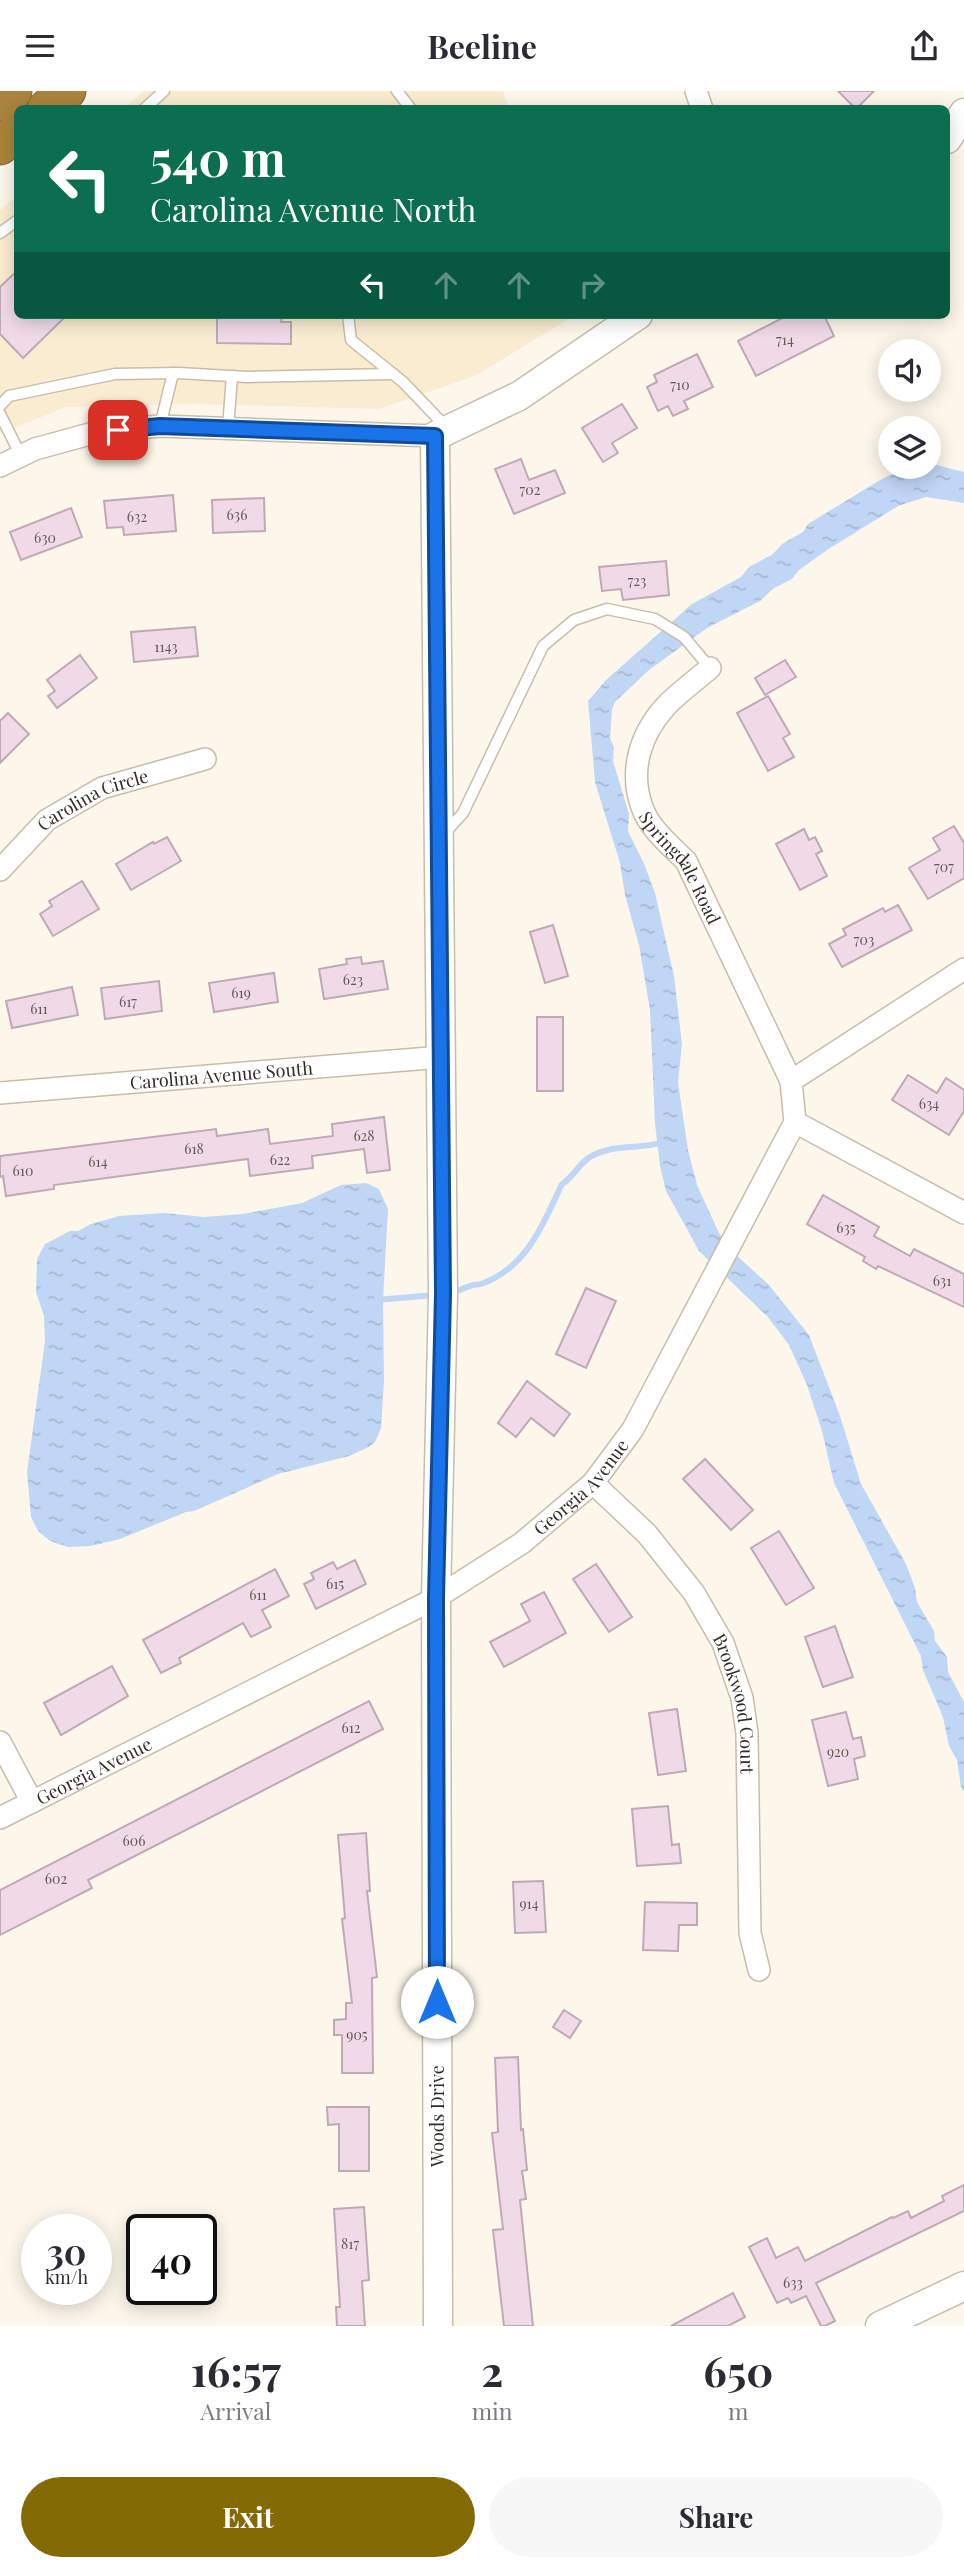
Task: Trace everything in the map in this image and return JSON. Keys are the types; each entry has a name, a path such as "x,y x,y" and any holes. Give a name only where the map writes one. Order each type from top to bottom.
{"highway":[{"path":"0,102 13,91"},
{"path":"51,105 67,91"},
{"path":"0,146 14,134"}],"street":[{"path":"950,134 964,113"},
{"path":"0,466 35,449 97,432 160,426 442,433 519,396 632,319"},
{"name":"Woods Drive","path":"438,2326 436,1598 443,1294 440,838 442,433"},
{"name":"Springdale Road","path":"702,660 643,737 635,773 642,809 663,839 686,861 791,1081"},
{"name":"Carolina Circle","path":"0,870 47,820 102,788 205,759"},
{"path":"964,968 791,1081 795,1122 964,1213"},
{"name":"Carolina Avenue South","path":"0,1093 442,1057"},
{"name":"Georgia Avenue","path":"0,1818 436,1598 522,1543 593,1483 634,1429 795,1122"},
{"name":"Brookwood Court","path":"593,1483 647,1534 694,1593 723,1643 742,1698 747,1733 750,1933 759,1970"},
{"path":"0,1742 32,1802"},
{"path":"880,2326 964,2286"}],"lane":[{"path":"148,105 164,91"},
{"path":"397,91 408,105"},
{"path":"348,319 351,340 393,374 442,433"},
{"path":"160,426 173,373"},
{"path":"0,404 9,396 115,375 393,374"},
{"path":"228,428 232,376"},
{"path":"0,414 21,456"},
{"path":"440,838 463,813 544,646 574,620 607,609 655,619 684,637 702,660"}],"shaded area":[{"path":"144,91 503,91 508,105 128,105"},
{"path":"14,198 14,319 569,319 475,376 379,409 194,404 66,407 0,434 0,210"}],"water":[{"path":"941,466 964,472 964,503 926,497 898,506 827,550 760,601 707,628 649,670 615,702 610,738 614,747 613,761 629,814 628,831 655,893 674,976 682,1044 678,1082 688,1150 697,1185 719,1233 735,1254 769,1285 809,1335 840,1416 861,1484 906,1564 917,1602 934,1631 935,1641 947,1657 948,1672 964,1702 964,1792 957,1760 949,1746 943,1717 923,1670 921,1656 834,1483 822,1431 807,1385 789,1345 767,1316 699,1251 666,1191 655,1123 650,1010 639,945 625,895 620,863 595,782 588,701 606,680 692,604 741,577 749,567 773,554 782,544 803,532 808,524 880,480 941,479"},
{"path":"366,1183 379,1189 388,1209 383,1299 384,1381 381,1428 375,1442 349,1456 278,1474 194,1511 120,1539 91,1546 68,1547 50,1541 38,1531 31,1517 27,1472 45,1341 44,1316 36,1292 37,1259 45,1244 70,1231 78,1231 91,1224 119,1216 164,1213 204,1217 243,1214 302,1203 341,1185"}],"building":[{"path":"838,91 874,91 860,105 852,105"},
{"path":"14,274 14,319 63,319 23,358 0,334 0,287"},
{"path":"217,319 281,319 281,322 291,322 291,344 217,343"},
{"path":"780,319 826,319 834,336 756,376 738,341"},
{"path":"697,354 713,387 684,401 688,409 673,416 668,406 658,411 647,387 657,382 654,375"},
{"path":"622,404 637,428 612,443 618,453 603,462 582,428"},
{"path":"521,459 529,480 555,470 565,493 514,514 495,469"},
{"path":"173,495 176,531 124,535 123,527 107,528 104,501"},
{"path":"264,498 265,531 213,533 212,500"},
{"path":"71,508 82,537 21,560 10,532"},
{"path":"666,561 669,595 623,600 621,589 602,591 599,567"},
{"path":"195,627 198,656 134,662 131,632"},
{"path":"80,655 97,678 57,708 48,696 55,691 47,680"},
{"path":"785,660 796,677 765,695 755,678"},
{"path":"768,696 790,734 783,738 794,757 768,771 737,713"},
{"path":"8,713 29,734 0,763 0,721"},
{"path":"954,826 964,843 964,878 928,899 909,868 940,850 933,838"},
{"path":"804,829 809,840 815,837 822,851 816,854 827,876 800,890 776,844"},
{"path":"167,837 181,861 131,890 116,864 153,842 154,844"},
{"path":"82,881 99,909 53,936 40,914 52,906 49,901"},
{"path":"898,905 912,930 842,967 829,944 846,935 843,929 883,908 885,912"},
{"path":"553,925 568,976 545,983 530,932"},
{"path":"361,957 362,964 383,961 388,989 324,999 319,969 347,964 346,959"},
{"path":"274,973 278,1002 214,1012 209,983"},
{"path":"159,981 162,1011 105,1019 101,988"},
{"path":"72,987 78,1015 12,1028 6,1001"},
{"path":"537,1017 563,1017 563,1091 537,1091"},
{"path":"908,1075 937,1093 946,1078 964,1090 964,1111 949,1135 892,1100"},
{"path":"384,1117 390,1170 367,1173 364,1149 312,1156 313,1168 250,1176 248,1159 54,1185 54,1189 6,1196 3,1176 0,1177 0,1156 216,1129 217,1136 268,1129 270,1144 333,1136 332,1124"},
{"path":"823,1195 879,1227 874,1236 910,1256 914,1249 964,1274 964,1307 878,1266 876,1269 863,1261 865,1257 807,1224"},
{"path":"586,1288 616,1301 586,1368 556,1354"},
{"path":"527,1381 570,1414 554,1436 531,1418 516,1437 498,1423"},
{"path":"705,1459 753,1510 731,1530 683,1479"},
{"path":"779,1531 814,1588 786,1605 751,1548"},
{"path":"355,1560 366,1584 316,1609 304,1584 314,1579 311,1573 333,1562 337,1569"},
{"path":"596,1564 632,1617 609,1632 573,1579"},
{"path":"275,1569 289,1596 262,1610 271,1627 251,1637 243,1623 179,1658 181,1663 161,1673 143,1640"},
{"path":"544,1592 566,1633 504,1667 490,1642 530,1621 521,1604"},
{"path":"835,1626 853,1677 823,1687 805,1637"},
{"path":"112,1666 128,1696 61,1735 44,1703"},
{"path":"369,1701 383,1729 88,1880 92,1888 0,1935 0,1890"},
{"path":"677,1709 686,1771 658,1775 649,1713"},
{"path":"846,1712 853,1739 861,1737 865,1756 854,1759 858,1779 828,1786 812,1720"},
{"path":"668,1806 672,1845 679,1844 681,1863 637,1866 632,1809"},
{"path":"366,1833 370,1891 367,1891 377,1977 372,1978 373,2073 342,2073 342,2035 334,2035 334,2020 346,2019 346,2003 352,2003 342,1919 345,1918 338,1835"},
{"path":"543,1881 546,1932 515,1933 513,1882"},
{"path":"645,1902 697,1903 697,1925 679,1925 678,1951 643,1950"},
{"path":"564,2010 581,2021 570,2038 553,2027"},
{"path":"518,2057 521,2130 523,2129 527,2170 522,2171 526,2199 520,2200 533,2326 504,2326 493,2230 503,2229 492,2133 498,2132 495,2058"},
{"path":"327,2107 369,2107 369,2171 339,2171 339,2124 328,2125"},
{"path":"964,2185 964,2211 816,2283 835,2321 825,2326 821,2326 806,2296 791,2303 788,2298 777,2303 749,2247 767,2238 776,2258 798,2247 805,2261 892,2217 908,2211 911,2218 944,2201 942,2196"},
{"path":"364,2207 369,2280 362,2281 365,2326 337,2326 336,2307 340,2307 334,2209"},
{"path":"733,2293 745,2317 728,2326 671,2326"}],"waterway":[{"path":"450,1293 497,1277 522,1256 540,1229 562,1184 586,1160 608,1150 664,1142"},
{"path":"376,1300 435,1295"}],"route":[{"path":"118,430 160,426 435,436 443,1294 436,1598 437,2002"}]}
